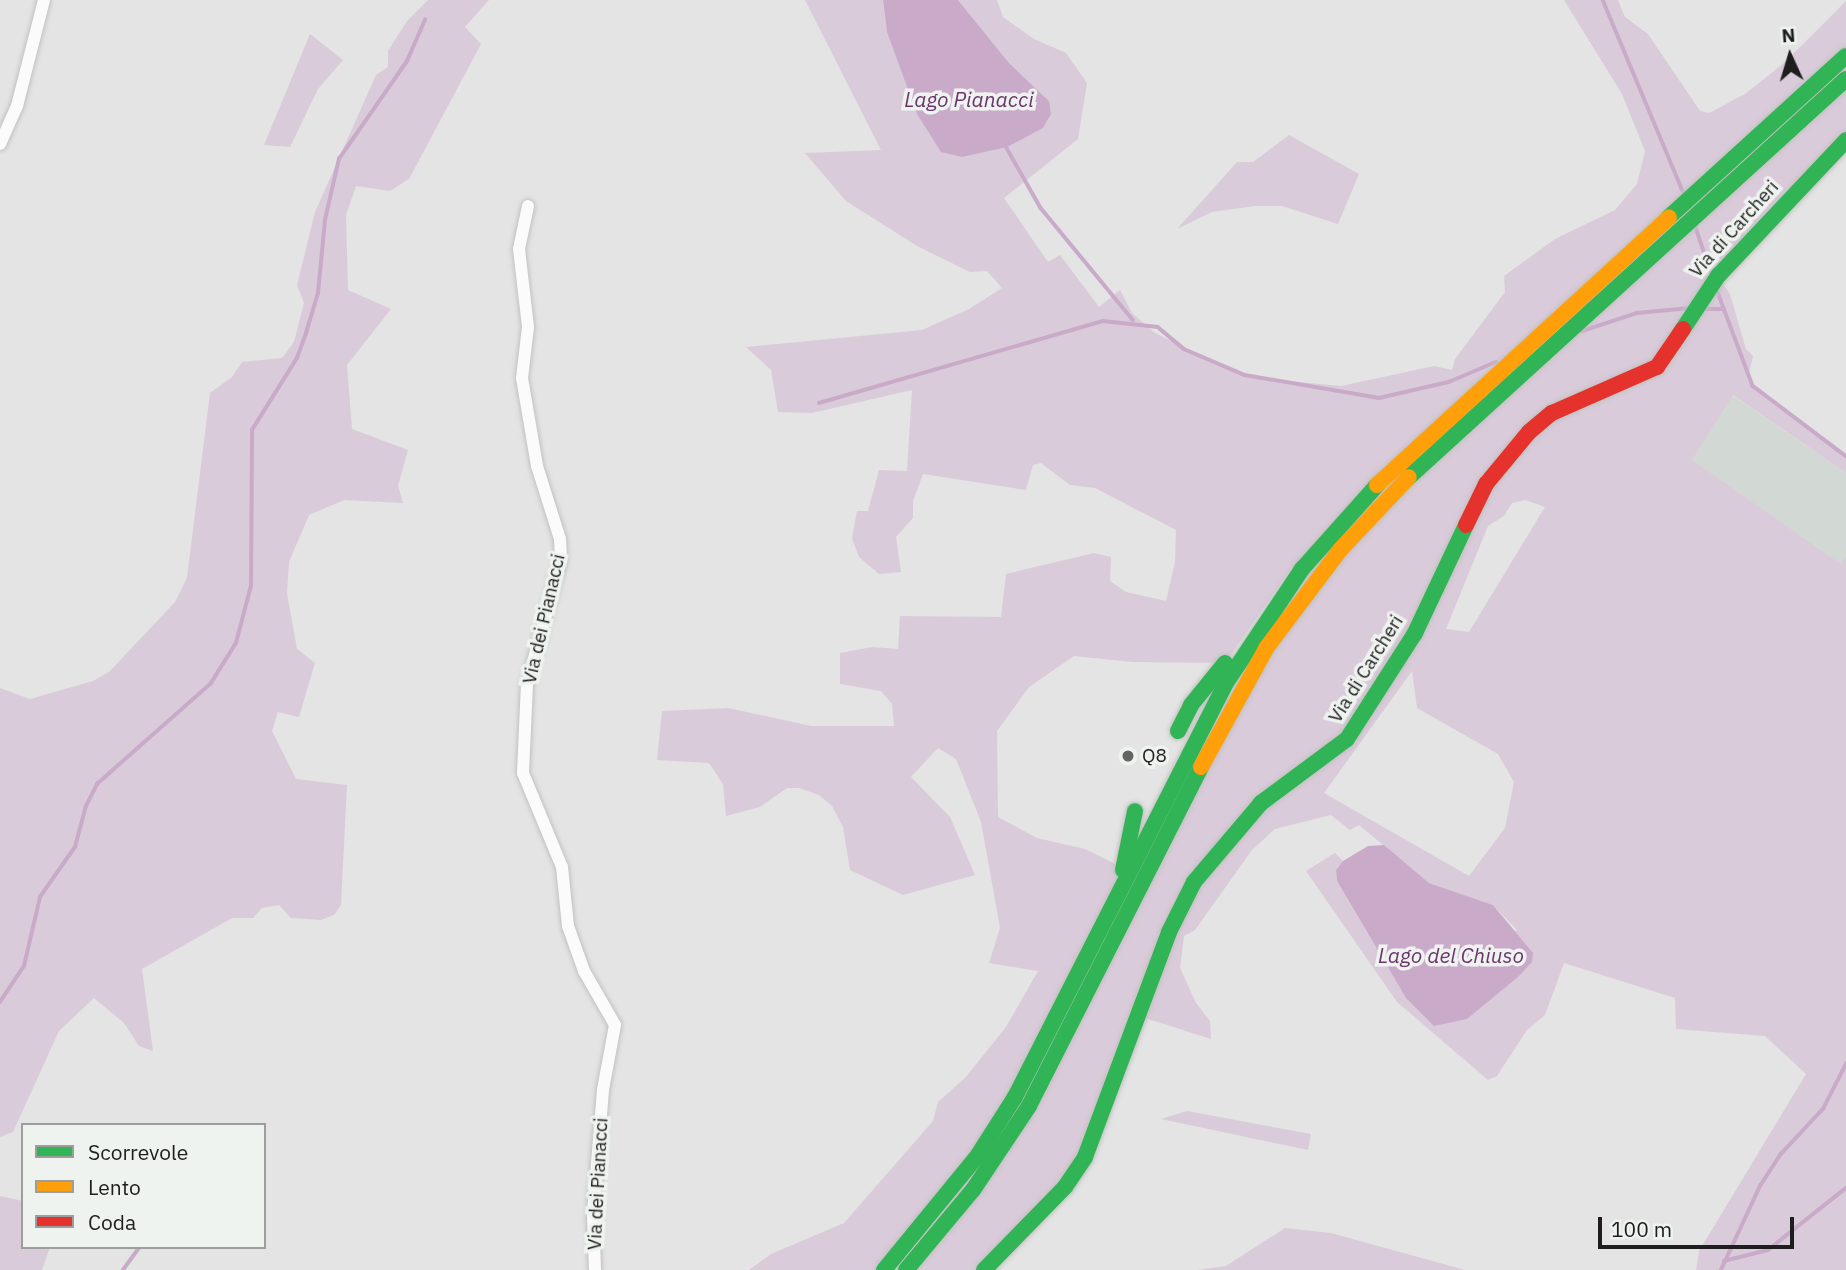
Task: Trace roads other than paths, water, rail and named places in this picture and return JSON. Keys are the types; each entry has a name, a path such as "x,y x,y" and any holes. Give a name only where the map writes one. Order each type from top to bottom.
{"main road":[{"path":"884,1270 978,1155 1032,1067 1224,686 1286,591 1323,544 1423,440 1846,56"},
{"path":"906,1270 974,1189 1029,1106 1216,737 1267,647 1332,560 1411,475 1846,79"},
{"name":"Via di Carcheri","path":"984,1270 1065,1187 1085,1157 1169,932 1194,883 1261,803 1347,739 1415,633 1486,484 1529,432 1552,414 1657,367 1718,276 1846,140"},
{"path":"1178,731 1191,705 1290,570 1323,544"},
{"path":"1112,911 1135,811"}],"street":[{"path":"0,144 17,106 44,0"},
{"name":"Via dei Pianacci","path":"528,206 519,249 528,327 522,378 537,466 560,539 561,560 527,684 523,773 562,867 568,926 580,960 615,1025 602,1104 593,1215 595,1270"}],"water":[{"name":"Lago Pianacci","path":"883,0 958,0 1009,63 1049,101 1051,114 1043,128 1007,147 962,157 941,152 917,114 887,32"},
{"name":"Lago del Chiuso","path":"1384,845 1429,883 1493,905 1533,953 1532,962 1518,977 1467,1019 1434,1026 1406,998 1337,881 1336,870 1343,861 1368,846"}],"waterway":[{"path":"1603,0 1684,194"},
{"path":"0,1002 24,966 40,897 75,847 86,806 97,784 211,683 236,643 251,586 252,430 297,358 306,333 318,293 325,220 339,159 407,61 425,20"},
{"path":"1004,143 1041,208 1133,320"},
{"path":"1696,228 1713,277"},
{"path":"1716,287 1753,386 1846,456"},
{"path":"1582,331 1637,313 1690,308"},
{"path":"1701,309 1724,309"},
{"path":"819,403 1103,321 1158,327 1184,349 1245,375 1379,398 1449,382 1496,362"},
{"path":"1721,1270 1760,1186 1781,1154 1823,1109 1846,1064"},
{"path":"1724,1261 1768,1250 1846,1188"},
{"path":"123,1270 139,1249"}],"place":[{"name":"Q8","path":"1128,756"}]}
